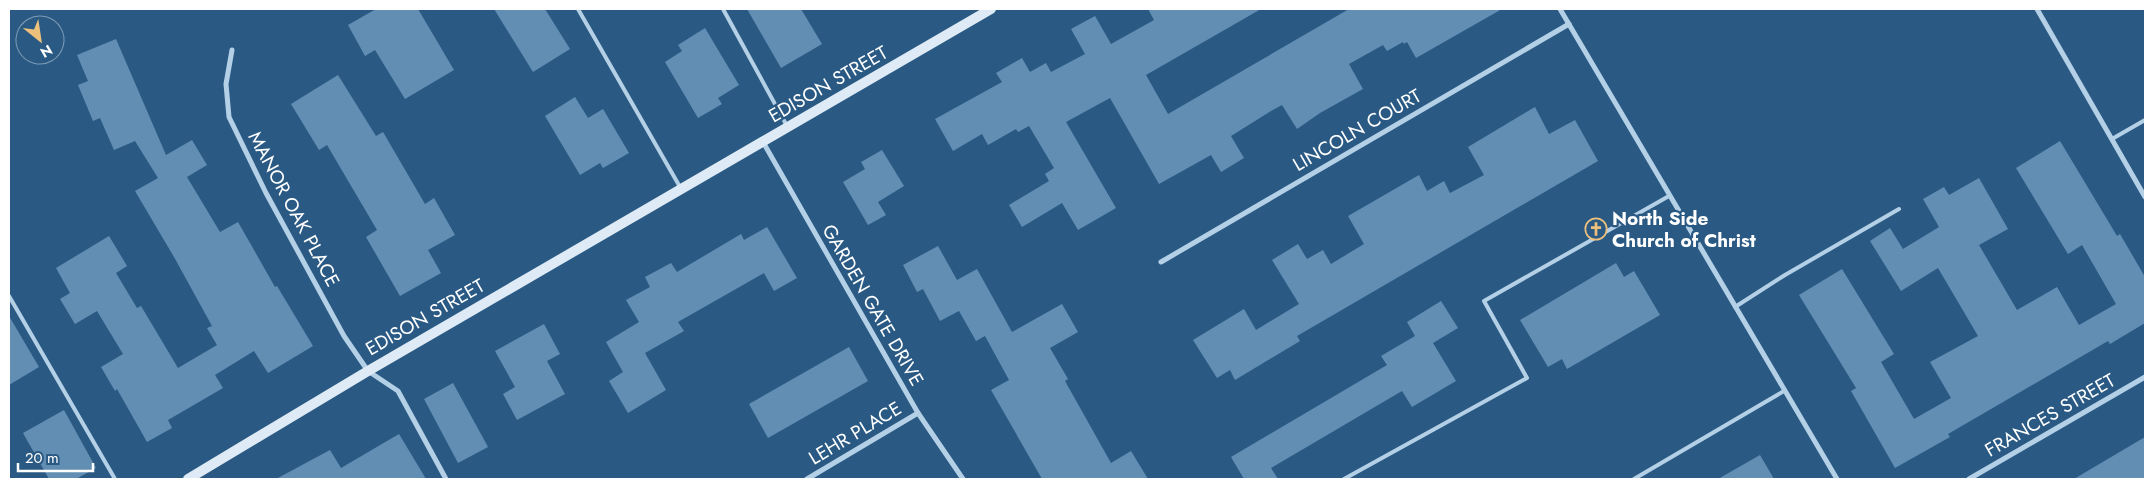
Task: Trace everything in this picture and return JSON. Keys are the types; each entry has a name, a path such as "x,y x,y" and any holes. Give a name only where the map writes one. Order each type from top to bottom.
{"street":[{"name":"EDISON STREET","path":"188,479 368,371 991,9"},
{"path":"1560,9 1837,479"},
{"path":"2037,9 2145,197"},
{"name":"LINCOLN COURT","path":"1161,262 1569,24"},
{"name":"MANOR OAK PLACE","path":"232,50 226,84 229,117 266,193 344,336 368,371"},
{"name":"GARDEN GATE DRIVE","path":"763,142 918,413 963,479"},
{"path":"368,371 398,391 446,479"},
{"name":"FRANCES STREET","path":"1969,479 2145,377"},
{"name":"LEHR PLACE","path":"807,479 918,413"}],"lane":[{"path":"578,9 682,189"},
{"path":"723,9 788,128"},
{"path":"2112,139 2145,120"},
{"path":"1344,479 1527,378 1484,302 1669,196"},
{"path":"1735,307 1785,275 1899,209"},
{"path":"9,296 116,479"},
{"path":"1634,479 1784,391"}],"building":[{"path":"376,9 418,9 454,70 405,99 375,50 365,56 348,25"},
{"path":"494,9 545,9 570,49 533,72"},
{"path":"747,9 801,9 822,44 781,68"},
{"path":"1148,9 1261,9 1146,75 1168,114 1349,9 1502,9 1416,58 1407,42 1404,44 1403,42 1387,51 1383,45 1349,64 1363,89 1320,113 1297,129 1282,105 1271,111 1231,136 1244,158 1221,172 1211,155 1159,184 1110,98 1066,122 1116,208 1078,230 1062,203 1022,227 1009,205 1049,181 1045,174 1054,168 1029,126 1018,132 1016,129 988,145 982,134 953,151 935,119 1002,82 996,73 1022,58 1030,72 1046,63 1051,72 1085,54 1071,29 1095,16 1111,44 1154,20"},
{"path":"705,28 739,85 718,98 722,104 698,118 665,62 682,51 678,45"},
{"path":"116,39 166,155 192,140 207,165 187,177 220,232 238,222 275,287 277,286 313,346 268,373 254,351 215,375 223,388 168,420 172,428 147,442 117,389 115,391 101,367 123,354 97,311 75,324 60,299 70,293 56,268 109,236 127,266 116,273 137,308 141,306 178,368 217,345 207,328 212,326 135,191 158,178 135,141 114,150 100,118 93,121 78,85 88,81 77,55"},
{"path":"338,75 376,136 383,132 425,204 434,198 455,235 428,250 441,273 400,296 366,237 377,230 327,145 319,150 291,104"},
{"path":"575,97 588,118 603,109 629,153 603,168 600,163 580,175 545,116"},
{"path":"1535,107 1549,134 1575,120 1598,161 1297,336 1300,341 1235,380 1230,370 1217,378 1193,340 1244,309 1256,330 1299,304 1272,260 1298,244 1307,259 1323,250 1331,264 1364,244 1348,216 1419,175 1427,191 1444,181 1450,193 1484,175 1468,147"},
{"path":"2060,141 2117,236 2120,234 2145,277 2145,323 2110,344 2108,341 1948,434 1950,437 1895,468 1851,391 1856,388 1799,295 1842,269 1894,354 1881,362 1914,419 1951,398 1930,362 1978,336 1938,268 1901,291 1870,241 1890,228 1903,249 1939,227 1923,199 1944,187 1949,195 1979,178 2008,229 1979,245 2017,310 2057,287 2079,325 2116,304 2082,245 2068,254 2016,168"},
{"path":"882,150 904,186 878,202 886,215 868,225 843,182 865,169 861,162"},
{"path":"767,227 797,278 774,291 764,273 678,322 684,331 645,353 666,390 628,413 609,381 623,372 606,342 639,322 626,300 650,287 645,277 671,263 677,272 741,234 744,240"},
{"path":"938,246 957,280 977,269 1012,332 1062,304 1078,332 1050,348 1068,379 1065,381 1111,463 1131,451 1148,479 1042,479 991,390 1009,380 985,336 976,341 959,311 940,321 923,289 917,292 903,265"},
{"path":"1616,263 1624,277 1634,271 1660,315 1567,369 1562,359 1548,367 1520,320"},
{"path":"1441,301 1458,328 1433,343 1456,381 1412,407 1402,391 1271,468 1278,479 1244,479 1231,457 1387,365 1381,356 1415,336 1407,322"},
{"path":"9,316 39,367 9,385"},
{"path":"544,324 560,354 547,361 565,394 517,420 503,394 515,387 495,351"},
{"path":"849,347 868,381 768,438 749,404"},
{"path":"453,383 488,447 458,463 424,399"},
{"path":"64,410 96,468 76,479 49,479 23,433"},
{"path":"399,434 426,479 276,479 330,450 341,468"},
{"path":"2145,437 2145,479 2074,479"},
{"path":"1760,455 1774,479 1718,479"}],"place":[{"name":"North Side Church of Christ","path":"1596,229"}]}
